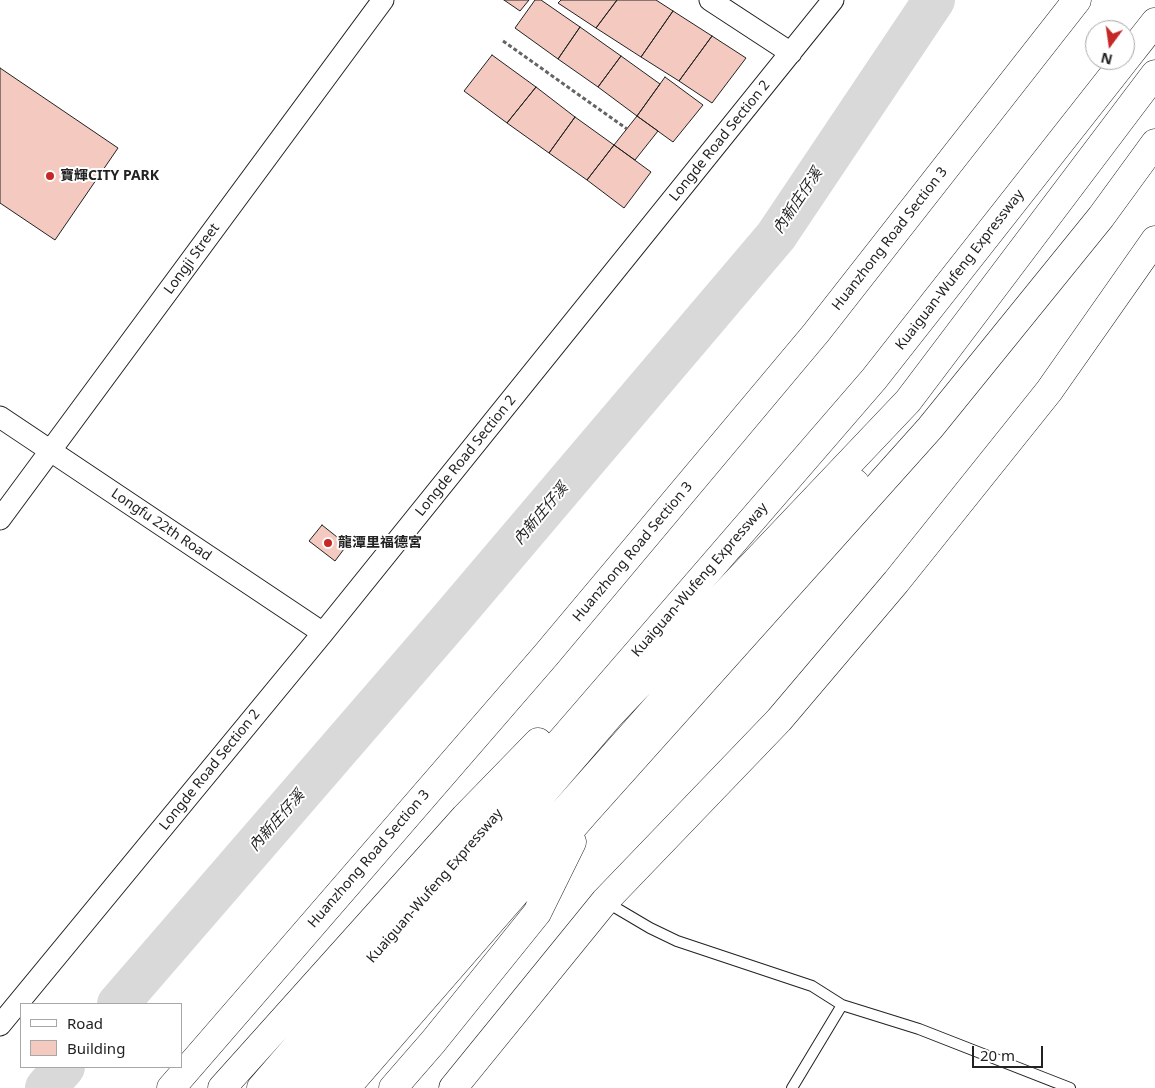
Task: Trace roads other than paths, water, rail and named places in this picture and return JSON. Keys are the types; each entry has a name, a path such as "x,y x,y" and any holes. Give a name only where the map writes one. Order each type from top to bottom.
{"main road":[{"name":"Huanzhong Road Section 3","path":"171,1088 546,655 816,333 1077,0"},
{"name":"Kuaiguan-Wufeng Expressway","path":"1135,47 1155,22"},
{"name":"Kuaiguan-Wufeng Expressway","path":"261,1088 874,379 1117,70"},
{"path":"289,1088 610,715 908,401 1155,74"},
{"path":"319,1088 628,736 922,408 1155,100"},
{"path":"346,1088 586,812 930,428 1101,217 1155,143"},
{"path":"453,1088 605,901 779,720 896,582 1049,391 1155,240"},
{"path":"222,1088 465,817 764,506"},
{"path":"392,1088 433,1042 537,912 586,812"}],"street":[{"name":"Longji Street","path":"0,519 383,0"},
{"path":"710,0 791,53"},
{"name":"Longde Road Section 2","path":"0,1025 323,633 833,0"},
{"name":"Longfu 22th Road","path":"0,417 323,633"}],"lane":[{"path":"605,901 650,928 677,941 812,986 842,1005 919,1029 1070,1088"},
{"path":"792,1088 842,1005"}],"waterway":[{"name":"內新庄仔溪","path":"119,1003 450,620 776,236 934,0"},
{"name":"內新庄仔溪","path":"46,1088 63,1068"}],"place":[{"name":"寶輝CITY PARK","path":"50,176"},
{"name":"龍潭里福德宮","path":"328,543"}]}
